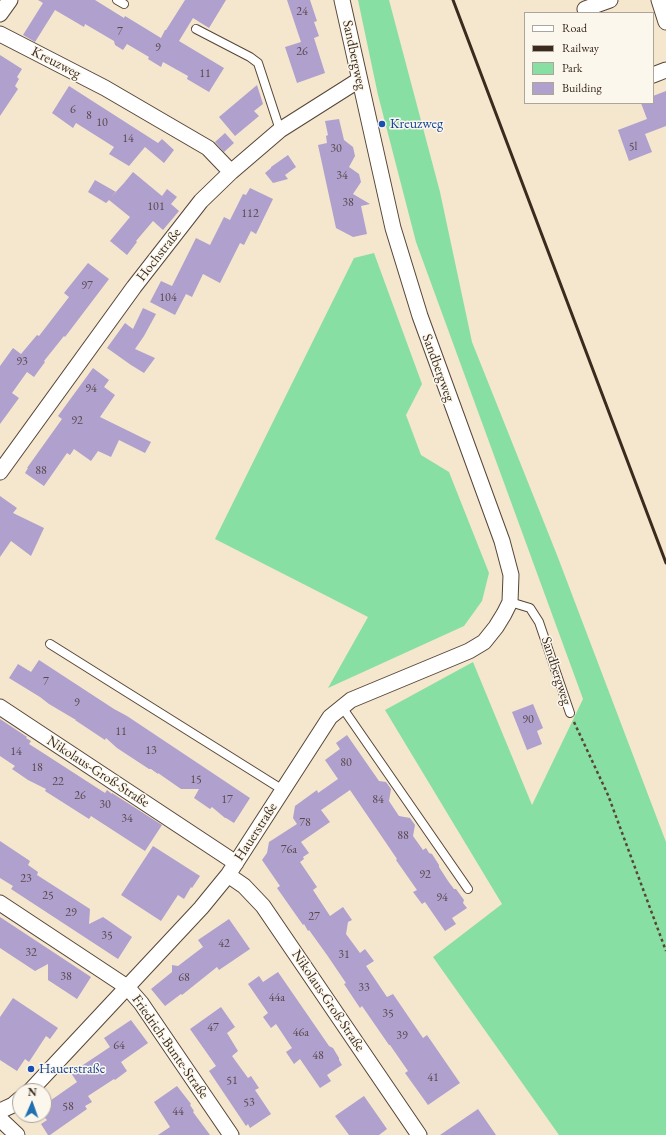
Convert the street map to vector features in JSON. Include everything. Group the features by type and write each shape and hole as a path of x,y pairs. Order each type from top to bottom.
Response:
{"street":[{"path":"0,14 10,0"},
{"name":"Sandbergweg","path":"342,0 393,228 420,316 502,541 511,575 510,602"},
{"path":"585,9 610,0"},
{"path":"659,0 666,22"},
{"name":"Kreuzweg","path":"0,34 105,88 208,148 231,172"},
{"path":"654,75 666,70"},
{"name":"Hochstraße","path":"0,472 134,287 200,201 280,130 359,80"},
{"name":"Hauerstraße","path":"37,1083 201,908 228,876 330,717 352,700 447,661 484,642 496,627 510,602"},
{"name":"Nikolaus-Groß-Straße","path":"0,707 236,863"},
{"name":"Nikolaus-Groß-Straße","path":"228,876 244,886 263,906 419,1135"},
{"name":"Friedrich-Bunte-Straße","path":"0,903 127,987 141,1003 231,1135"},
{"path":"0,1111 12,1105"},
{"path":"0,1119 17,1135"}],"lane":[{"path":"196,29 250,57 258,63 280,130"},
{"name":"Sandbergweg","path":"510,602 530,608 539,622 570,713"},
{"path":"50,644 283,790"},
{"path":"342,707 468,889"}],"path":[{"path":"570,713 608,795 666,951"}],"green space":[{"path":"358,0 389,0 440,192 472,342 557,555 666,842 666,1135 559,1135 433,957 502,904 385,710 473,662 532,805 583,699 416,242 378,95"},
{"path":"374,253 422,384 406,415 421,455 449,472 489,573 482,601 464,626 328,688 368,617 215,539 354,258"}],"building":[{"path":"38,0 95,0 161,38 185,0 226,0 209,28 193,18 179,41 224,68 209,92 187,79 188,76 163,62 161,67 148,59 149,57 127,44 123,50 115,45 114,41 85,24 84,27 55,10 35,42 23,35 43,3"},
{"path":"287,0 310,0 317,21 314,22 319,36 314,38 325,73 297,83 285,47 301,42"},
{"path":"0,55 22,69 17,77 19,79 15,86 18,89 0,116"},
{"path":"257,85 263,104 254,111 259,116 235,136 219,117"},
{"path":"69,86 158,143 162,139 174,150 164,163 145,147 129,166 109,154 114,147 76,123 73,128 52,113"},
{"path":"666,91 666,126 645,134 652,152 629,161 618,130 647,119 641,104 654,104 654,96"},
{"path":"339,119 344,140 353,147 355,156 349,167 359,174 361,182 353,194 370,204 361,206 367,234 353,237 336,228 318,145 327,143 326,136 328,135 325,121"},
{"path":"225,133 234,143 224,152 215,142"},
{"path":"288,155 296,167 285,175 288,179 273,183 265,173"},
{"path":"133,172 162,196 167,189 177,197 171,204 179,211 163,230 153,221 136,241 137,242 127,255 110,241 130,217 109,200 106,203 88,192 95,180 116,192"},
{"path":"250,188 273,199 256,234 251,231 244,245 240,243 220,283 203,274 192,297 186,294 175,315 150,302 161,281 172,286 196,238 210,245 224,217 230,220 243,194 246,195"},
{"path":"88,263 109,279 65,337 64,336 44,361 45,362 34,377 27,372 12,393 19,398 0,424 0,366 13,348 21,354 37,335 39,336 69,297 64,293"},
{"path":"143,308 156,314 135,349 155,358 144,373 107,348 125,323 133,329"},
{"path":"93,368 109,380 104,387 115,395 100,417 151,442 145,453 119,440 111,457 98,451 91,461 74,449 70,455 67,453 44,486 25,473 27,468 62,419 58,416"},
{"path":"0,496 17,508 13,513 44,528 31,556 11,541 0,557"},
{"path":"39,660 127,716 250,798 234,823 225,818 212,807 210,809 194,798 199,789 181,789 117,748 106,738 105,740 9,678 18,664 31,672"},
{"path":"533,704 543,728 537,731 542,744 527,750 512,712"},
{"path":"0,719 27,737 26,738 31,741 29,744 105,793 107,790 162,825 145,851 91,816 89,819 45,791 46,789 28,780 12,769 15,766 0,756"},
{"path":"347,735 379,781 386,782 391,789 389,801 399,816 410,818 415,825 413,836 423,850 426,848 429,853 432,854 448,881 464,900 463,903 467,908 452,918 456,924 445,931 425,902 422,904 413,892 417,890 350,790 321,810 330,822 301,842 309,853 303,857 304,859 300,862 317,887 313,890 330,916 343,907 352,920 348,922 346,934 360,953 365,949 374,961 366,966 387,997 393,994 423,1038 427,1035 460,1083 428,1105 405,1073 408,1071 390,1045 362,1006 360,1008 344,984 346,983 327,955 309,930 308,931 304,924 303,925 277,888 280,886 262,860 267,853 269,842 297,824 293,818 295,806 317,790 318,793 338,779 325,760 340,749 336,743"},
{"path":"0,841 30,861 28,865 38,872 37,875 90,909 89,924 103,917 132,937 118,959 11,889 13,886 0,878"},
{"path":"153,846 200,876 184,899 178,895 161,921 121,895"},
{"path":"0,917 91,977 77,999 48,980 48,964 35,971 0,948"},
{"path":"229,919 250,949 219,970 217,967 182,995 181,994 165,1006 151,989 172,972 172,965 178,966 203,947 198,940"},
{"path":"278,972 329,1046 333,1048 342,1065 327,1075 331,1081 320,1088 300,1059 294,1064 286,1052 292,1048 276,1024 271,1028 263,1017 268,1013 248,984 259,976 263,982"},
{"path":"13,998 58,1028 50,1039 46,1036 29,1062 25,1059 17,1071 0,1060 0,1017"},
{"path":"221,1007 235,1027 227,1033 238,1051 232,1056 248,1078 251,1076 259,1088 255,1090 271,1114 250,1128 248,1124 246,1126 209,1071 216,1066 190,1029"},
{"path":"131,1020 148,1043 121,1062 127,1071 88,1096 92,1102 85,1106 87,1109 48,1135 41,1124 52,1123 52,1099 77,1082 71,1073 110,1047 104,1038"},
{"path":"177,1086 191,1104 190,1105 194,1111 193,1112 210,1135 158,1135 170,1127 154,1102"},
{"path":"364,1096 387,1129 379,1135 349,1135 335,1116"},
{"path":"478,1109 496,1135 440,1135"}],"railway":[{"path":"453,0 666,563"}],"place":[{"name":"Kreuzweg","path":"382,124"},
{"name":"Hauerstraße","path":"31,1069"}]}
